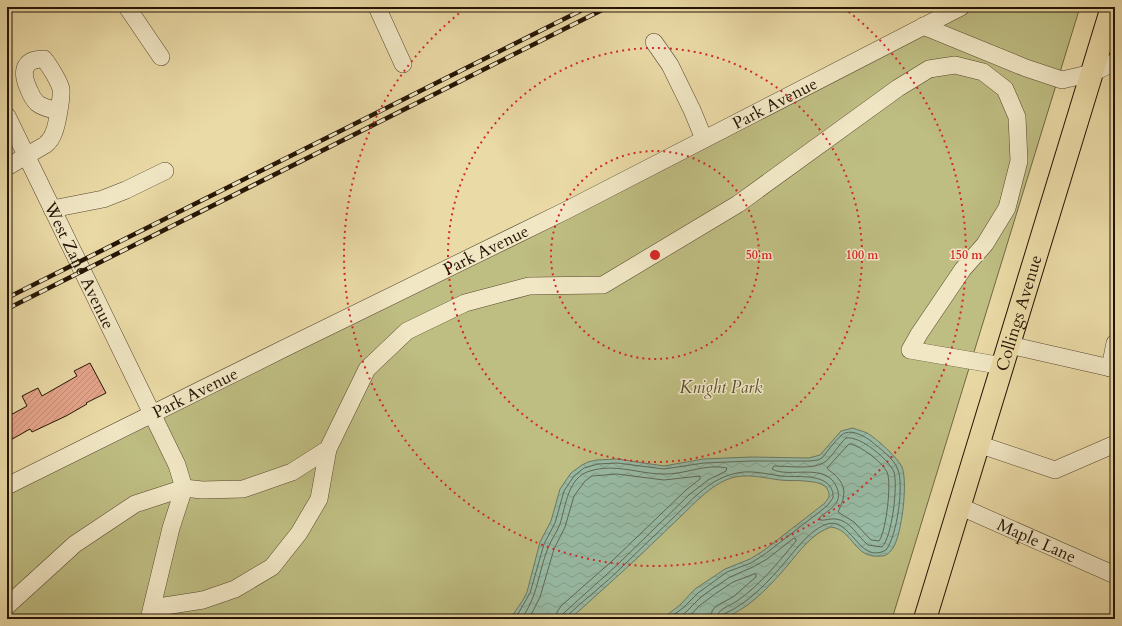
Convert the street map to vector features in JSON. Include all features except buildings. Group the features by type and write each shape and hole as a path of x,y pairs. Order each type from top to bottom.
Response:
{"main road":[{"name":"Collings Avenue","path":"928,618 959,506 1112,7"}],"street":[{"path":"126,7 161,57"},
{"path":"376,7 403,64"},
{"name":"Park Avenue","path":"7,486 567,210 961,7"},
{"path":"923,26 1026,68 1062,80 1092,73 1115,62"},
{"path":"654,42 670,65 692,110 704,139"},
{"path":"184,488 171,528 151,613 203,600 235,589 272,567 299,532 319,499 328,449 368,369 407,331 464,303 529,286 603,285 738,204 898,88 929,69 955,64 983,72 1005,89 1017,117 1019,161 1007,208 985,244 963,270 919,334 910,350 1006,355 1112,368 1115,343"},
{"path":"7,166 50,142 54,132 58,110"},
{"name":"West Zane Avenue","path":"7,116 176,465 184,488"},
{"path":"52,209 103,199 126,190 165,171"},
{"path":"978,444 1055,470 1115,444"},
{"path":"7,606 74,544 135,504 184,488 202,490 243,489 292,472 328,449"},
{"name":"Maple Lane","path":"959,506 1115,575"}],"green space":[{"name":"Knight Park","path":"962,7 1080,7 892,619 7,619 7,488"}],"water":[{"path":"853,428 867,433 876,439 900,463 904,474 903,508 899,532 893,548 887,555 872,556 865,553 859,549 845,533 839,529 831,527 812,538 765,590 749,604 731,615 721,619 662,619 680,605 695,589 725,569 750,559 763,551 825,503 829,497 829,492 827,489 821,484 817,483 752,476 735,477 719,483 691,506 570,619 510,619 527,592 540,542 551,521 560,489 571,473 582,465 597,460 617,459 664,466 703,459 751,457 809,458 820,455 841,431"}],"railway":[{"path":"7,298 588,7"},
{"path":"7,309 608,7"}]}
